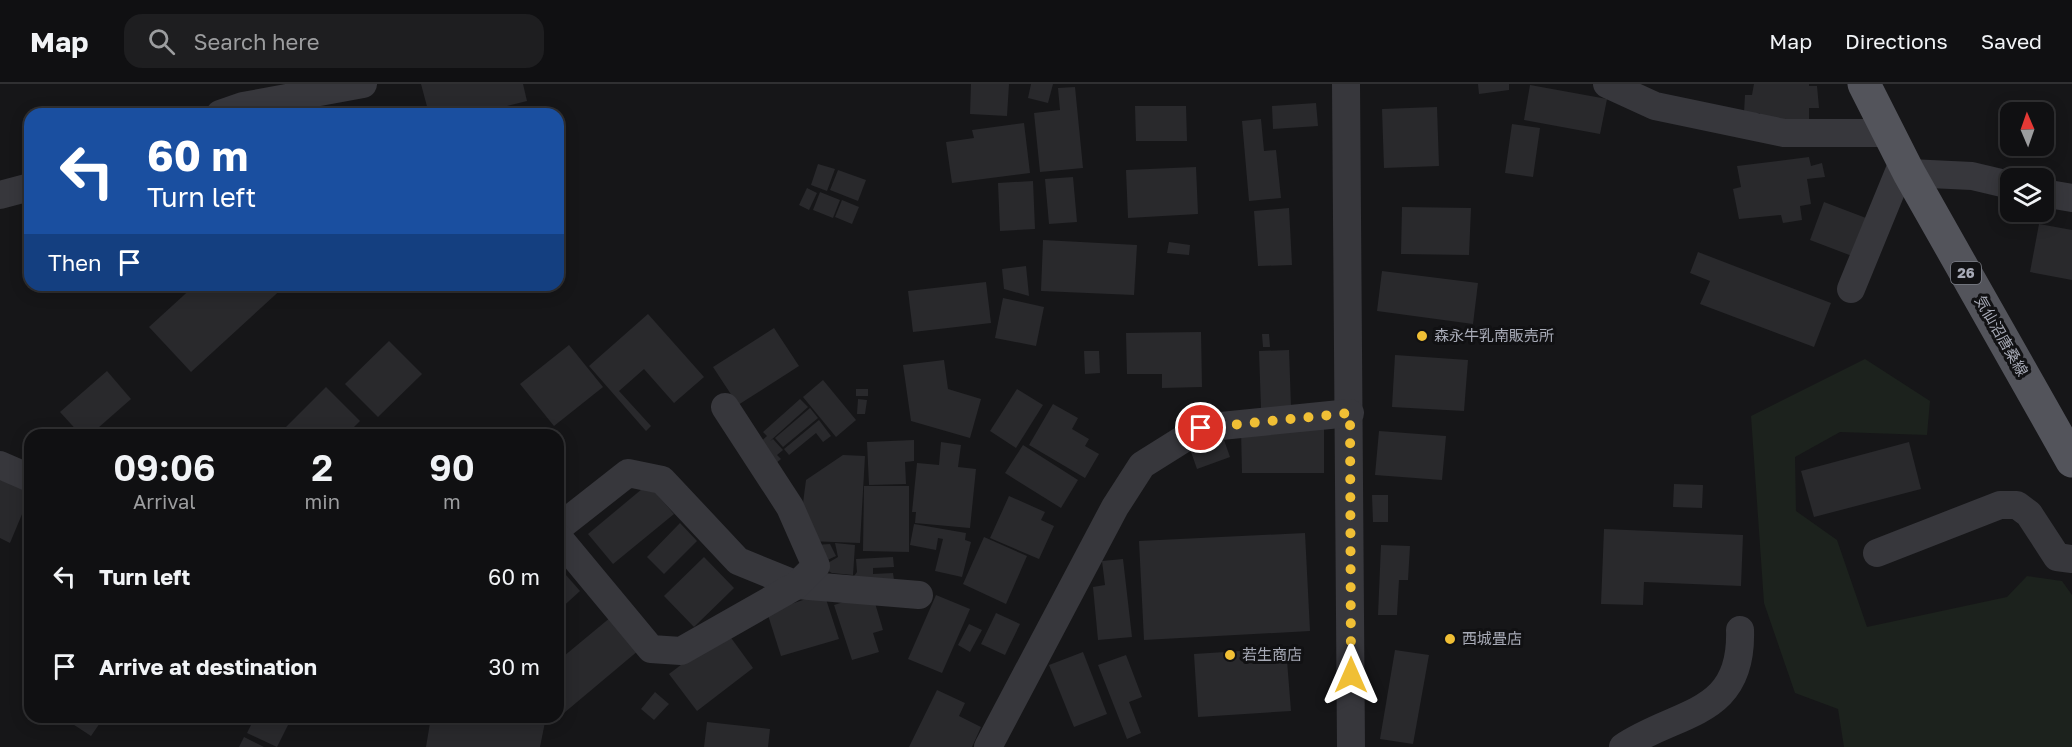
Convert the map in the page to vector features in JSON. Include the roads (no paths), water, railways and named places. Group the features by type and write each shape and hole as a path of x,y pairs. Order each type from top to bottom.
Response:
{"main road":[{"name":"気仙沼唐桑線","path":"1864,84 1887,133 2072,461"}],"street":[{"path":"236,105 363,84"},
{"path":"1346,84 1351,747"},
{"path":"1607,84 1655,106 1784,133 1887,133"},
{"path":"1851,289 1906,167 1972,176 2000,183"},
{"path":"0,195 24,189"},
{"path":"2054,195 2072,198"},
{"path":"564,544 651,649 681,651 797,585 816,566 790,507 725,407"},
{"path":"988,747 1115,507 1142,465 1201,428 1350,413"},
{"path":"0,465 24,475"},
{"path":"564,523 628,473 662,480 738,561 797,585 919,595"},
{"path":"1877,553 2000,505 2017,505 2029,514 2057,557 2072,559"},
{"path":"1623,747 1641,736 1705,708 1716,699 1735,673 1739,656 1740,630"}],"place":[{"name":"森永牛乳南販売所","path":"1422,336"},
{"name":"西城畳店","path":"1450,639"},
{"name":"若生商店","path":"1230,655"}]}
